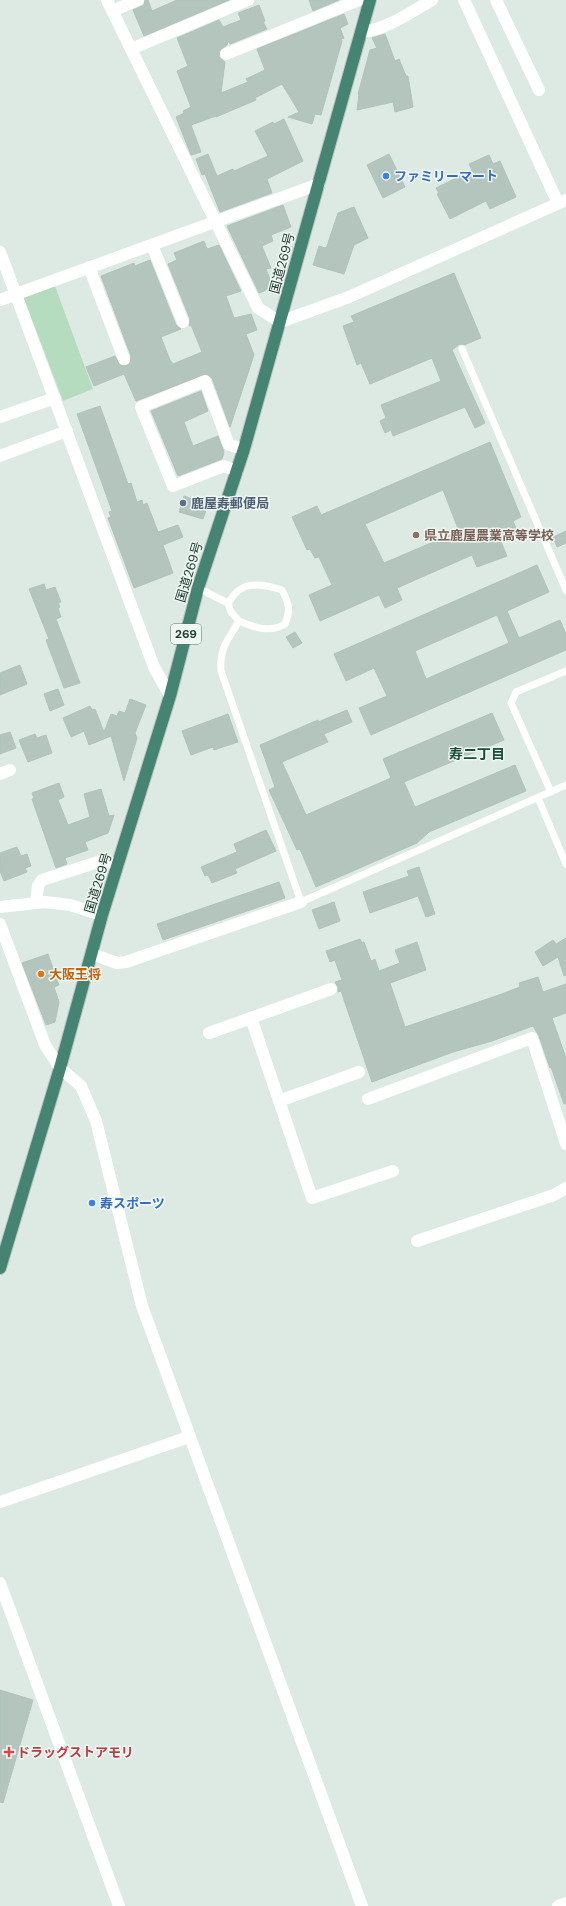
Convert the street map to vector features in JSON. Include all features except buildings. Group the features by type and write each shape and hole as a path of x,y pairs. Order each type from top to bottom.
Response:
{"highway":[{"name":"国道269号","path":"0,1268 60,1068 102,915 170,696 198,588 244,449 370,0"}],"street":[{"path":"107,0 258,308 280,322 349,297 562,202 464,0"},
{"path":"112,11 138,0"},
{"path":"131,49 248,0"},
{"path":"226,54 359,0"},
{"path":"362,32 373,31 397,20 432,0"},
{"path":"496,0 539,90"},
{"path":"0,300 319,184"},
{"path":"152,245 183,322"},
{"path":"0,252 154,667 170,696"},
{"path":"89,268 124,359"},
{"path":"237,471 224,466 173,486 141,407 205,381 229,445 244,449"},
{"path":"0,417 55,398"},
{"path":"0,456 67,431"},
{"path":"36,903 38,886 42,880 101,861 118,864"},
{"path":"0,907 46,902 70,905 102,915"},
{"path":"92,954 118,964 301,902"},
{"path":"0,924 45,1045 60,1068 81,1086 96,1122 142,1306 362,1906"},
{"path":"209,1033 330,989"},
{"path":"251,1018 312,1198 393,1171"},
{"path":"368,1099 532,1038 566,1144"},
{"path":"280,1101 359,1072"},
{"path":"417,1241 554,1195 566,1188"},
{"path":"0,1502 189,1437"},
{"path":"0,1583 119,1906"},
{"path":"558,1906 566,1903"}],"lane":[{"path":"462,349 566,590"},
{"path":"198,588 228,603 231,612 239,622 259,629 277,629 285,624 290,612 288,601 282,590 273,587 253,586 239,590 228,603"},
{"path":"239,622 224,645 220,657 221,672 301,902 566,785"},
{"path":"551,792 511,703 516,692 566,671"},
{"path":"538,798 566,864"}],"green space":[{"path":"55,286 93,389 63,401 23,296"}],"place":[{"name":"ファミリーマート","path":"386,176"},
{"name":"鹿屋寿郵便局","path":"183,503"},
{"name":"県立鹿屋農業高等学校","path":"416,535"},
{"name":"大阪王将","path":"41,974"},
{"name":"寿スポーツ","path":"92,1203"},
{"name":"ドラッグストアモリ","path":"9,1752"}],"district":[{"name":"寿二丁目","path":"477,754"}]}
